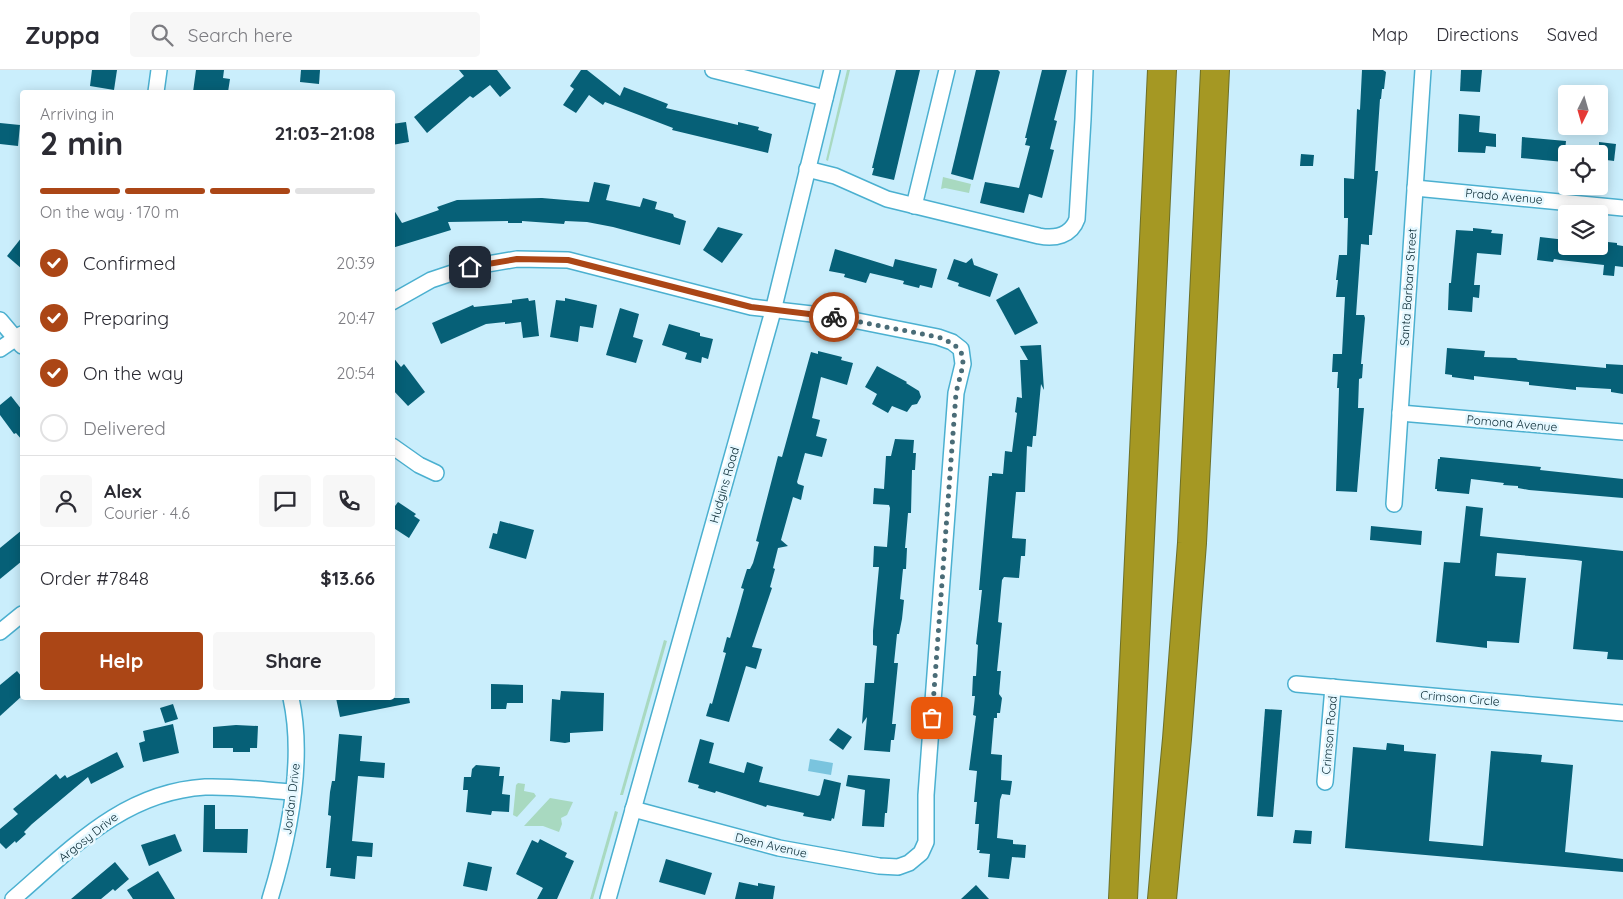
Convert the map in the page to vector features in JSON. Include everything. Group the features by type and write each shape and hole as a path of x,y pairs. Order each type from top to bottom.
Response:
{"highway":[{"path":"1123,899 1162,70"},
{"path":"1162,899 1177,739 1192,542 1215,70"}],"street":[{"path":"156,90 159,70"},
{"path":"714,70 825,98"},
{"name":"Hudgins Road","path":"608,899 773,310 832,70"},
{"path":"914,206 947,70"},
{"path":"808,169 835,176 871,193 914,206 1047,237 1062,236 1070,231 1077,218 1084,119 1085,70"},
{"name":"Santa Barbara Street","path":"1394,504 1423,70"},
{"name":"Prado Avenue","path":"1415,188 1623,208"},
{"path":"395,300 431,280 463,269 494,262 540,258 577,262 709,296 773,310"},
{"name":"Deen Avenue","path":"634,808 798,852 888,868 909,863 922,853 926,842 926,795 956,393 963,364 960,349 952,342 938,337 838,317 773,310"},
{"path":"0,320 20,340 0,349"},
{"name":"Pomona Avenue","path":"1400,413 1623,432"},
{"path":"395,448 419,465 436,473"},
{"path":"0,632 20,616"},
{"name":"Crimson Circle","path":"1296,684 1623,713"},
{"name":"Crimson Road","path":"1325,782 1333,687"},
{"name":"Jordan Drive","path":"270,899 284,854 292,792 296,747 291,700"},
{"name":"Argosy Drive","path":"12,899 96,829 124,810 143,801 168,793 204,787 292,792"}],"green space":[{"path":"847,70 850,70 828,161 826,160"},
{"path":"943,177 971,184 969,193 945,188 941,189"},
{"path":"664,640 667,641 623,795 620,795"},
{"path":"518,783 525,784 524,791 534,793 536,796 517,817 513,815 516,785"},
{"path":"550,798 573,802 567,815 561,818 562,824 559,832 543,826 524,826"},
{"path":"615,811 618,812 593,899 590,899"}],"water":[{"path":"810,759 833,763 831,775 808,771"}],"building":[{"path":"92,70 117,70 114,90 90,86"},
{"path":"196,70 224,70 223,78 230,79 228,90 193,90"},
{"path":"301,70 320,70 319,84 300,82"},
{"path":"459,70 497,70 511,88 500,97 490,85 473,98 470,96 427,133 414,117 464,76"},
{"path":"581,70 587,70 620,96 624,87 668,104 666,108 738,125 738,122 759,127 758,130 772,134 768,153 672,130 673,128 605,102 603,105 589,95 576,113 563,105 574,89 570,86"},
{"path":"896,70 920,70 894,180 872,175 874,168 872,168"},
{"path":"976,70 998,70 1000,72 973,180 951,174"},
{"path":"1042,70 1067,70 1054,120 1057,121 1050,149 1054,150 1042,198 1029,194 1024,213 980,203 985,182 1019,188 1030,146 1025,145 1027,138 1025,138"},
{"path":"1362,70 1383,70 1386,72 1384,89 1382,89 1380,99 1375,171 1378,171 1372,235 1369,235 1369,245 1361,244 1356,315 1364,315 1365,318 1361,364 1363,364 1362,378 1359,379 1358,408 1364,408 1357,492 1336,491 1339,388 1337,388 1338,372 1332,372 1333,354 1342,354 1345,297 1336,297 1338,280 1336,280 1339,255 1347,255 1348,218 1344,218 1344,178 1354,179 1357,109 1360,110"},
{"path":"1461,70 1482,70 1480,92 1460,91"},
{"path":"1459,114 1480,116 1479,132 1496,134 1496,147 1486,146 1485,153 1458,152"},
{"path":"406,122 409,142 395,144 395,124"},
{"path":"0,123 20,125 18,146 0,144"},
{"path":"1522,137 1566,141 1566,145 1558,145 1558,161 1521,158"},
{"path":"1599,142 1616,144 1614,161 1608,160 1608,145 1599,145"},
{"path":"1301,154 1314,155 1313,166 1300,166"},
{"path":"594,182 610,185 606,200 640,207 643,198 657,202 655,209 673,214 674,217 686,221 680,245 587,222 565,221 564,224 522,221 522,223 508,223 508,221 448,222 451,230 395,247 395,212 402,223 439,210 437,207 457,200 542,198 589,202"},
{"path":"718,227 743,234 722,263 703,250"},
{"path":"1473,228 1492,230 1491,233 1503,234 1501,255 1477,253 1474,285 1480,285 1479,298 1473,297 1472,312 1448,310 1449,283 1451,283 1456,230 1473,231"},
{"path":"1540,237 1558,239 1558,255 1608,255 1608,242 1623,246 1623,267 1615,266 1614,276 1603,275 1604,265 1554,259 1553,262 1537,260"},
{"path":"20,240 20,267 7,256"},
{"path":"835,249 893,267 895,259 937,269 932,288 920,285 919,288 903,284 904,281 870,273 866,283 844,277 845,274 829,271"},
{"path":"972,258 974,265 998,274 990,297 958,286 959,283 947,279 954,259 966,263"},
{"path":"1019,287 1038,323 1015,335 996,300"},
{"path":"528,298 529,301 535,300 539,336 523,338 521,322 505,324 505,322 486,324 441,344 432,323 473,305 474,307 512,303 512,300"},
{"path":"565,298 597,305 593,328 580,326 578,342 550,337 556,300 565,301"},
{"path":"620,308 639,314 633,337 643,340 636,363 606,355"},
{"path":"669,324 713,339 708,359 702,357 701,363 685,359 687,353 662,345"},
{"path":"1041,345 1044,390 1041,384 1036,436 1033,436 1032,447 1027,446 1025,492 1016,492 1012,538 1026,539 1025,556 1021,556 1019,578 1004,577 1002,580 998,622 1002,623 997,671 1001,671 999,694 1002,698 1000,713 997,713 997,718 994,718 991,754 1002,755 1001,780 1012,781 1010,795 1002,794 1000,800 997,838 1013,840 1013,844 1026,845 1025,858 1012,857 1009,879 988,877 990,854 979,853 980,850 977,850 979,824 975,824 977,802 974,802 977,771 969,770 976,716 973,715 975,696 972,696 973,676 976,676 978,645 976,644 982,590 979,590 989,476 992,476 992,473 1003,474 1005,451 1012,452 1017,397 1022,398 1020,360 1028,360 1020,346"},
{"path":"1447,348 1485,351 1484,357 1516,358 1518,360 1606,368 1606,364 1623,365 1623,394 1611,392 1611,389 1576,387 1576,390 1529,385 1529,382 1474,376 1474,380 1452,377 1452,375 1445,374"},
{"path":"818,351 842,357 841,360 853,363 847,385 821,377 812,418 820,420 816,436 827,439 822,457 805,453 797,482 804,486 801,500 793,497 781,540 788,546 778,548 770,587 772,588 752,647 762,649 756,669 746,666 729,722 706,716 710,703 712,704 726,653 723,652 727,637 730,638 744,589 741,588 747,569 750,569 753,563 759,542 756,541 778,456 782,457 811,352 818,354"},
{"path":"395,360 401,367 404,364 425,392 408,406 395,392"},
{"path":"877,366 907,382 919,391 921,397 917,404 912,405 907,412 892,406 888,413 872,404 877,394 865,387"},
{"path":"11,396 20,407 20,438 16,433 14,434 0,415 0,405"},
{"path":"895,439 914,440 913,453 916,453 915,470 912,470 911,513 908,513 905,548 907,548 906,569 903,569 900,599 904,600 899,634 897,634 894,663 898,663 892,724 896,724 894,740 891,740 890,752 864,750 867,717 862,724 865,683 874,683 877,646 873,645 873,631 879,567 873,567 874,546 887,547 890,508 889,505 873,504 874,488 884,489 886,456 891,456"},
{"path":"1440,457 1541,467 1540,470 1623,479 1623,498 1529,490 1518,488 1518,486 1503,485 1504,483 1471,479 1469,494 1437,491 1435,489 1438,459"},
{"path":"398,502 416,514 414,516 420,520 409,538 395,529 395,506"},
{"path":"1466,506 1483,508 1480,536 1623,551 1623,660 1607,659 1608,652 1573,649 1582,561 1576,560 1497,553 1495,576 1526,578 1519,643 1487,641 1487,648 1436,642 1444,562 1460,563"},
{"path":"500,521 534,530 526,559 489,548 493,533 497,534"},
{"path":"1371,526 1422,531 1421,545 1370,540"},
{"path":"20,532 20,563 0,579 0,548"},
{"path":"17,671 20,675 20,698 0,716 0,685"},
{"path":"491,684 523,685 523,703 507,703 506,709 491,709"},
{"path":"561,691 604,693 603,731 570,733 570,742 565,743 550,741 552,699 560,700"},
{"path":"395,698 409,698 410,703 340,717 336,700 395,700"},
{"path":"173,704 178,719 165,723 160,708"},
{"path":"1265,709 1282,710 1273,817 1257,816"},
{"path":"173,724 179,753 143,762 139,743 145,741 143,731"},
{"path":"258,726 257,748 250,748 250,752 233,752 233,748 213,748 213,727"},
{"path":"838,728 852,737 843,750 829,740"},
{"path":"339,734 362,736 360,761 385,763 384,778 358,776 352,841 373,843 372,857 357,856 355,879 330,876 331,868 326,868 331,816 328,815 330,792 332,781 335,781"},
{"path":"700,739 714,743 709,763 744,773 747,762 763,767 759,782 818,796 820,795 824,779 841,783 834,819 832,818 831,821 803,816 804,813 767,805 766,807 716,791 715,793 698,788 699,785 688,782"},
{"path":"1387,743 1404,745 1404,751 1436,754 1429,841 1483,846 1491,751 1542,755 1541,762 1573,765 1565,852 1623,859 1623,872 1345,848 1353,747 1386,750"},
{"path":"117,752 124,767 91,784 88,777 32,824 24,832 26,834 16,843 15,841 6,849 0,843 0,829 18,814 13,809 56,774 60,779 65,775 67,778"},
{"path":"476,765 500,767 499,776 504,776 502,794 510,795 509,812 492,811 491,815 466,812 468,790 463,790 464,777 471,777 472,769"},
{"path":"848,775 890,779 884,827 862,826 865,790 846,786"},
{"path":"204,805 215,805 215,829 248,829 247,853 203,852"},
{"path":"1295,830 1312,831 1311,844 1293,843"},
{"path":"175,834 182,851 149,866 141,845"},
{"path":"540,839 567,853 565,857 574,861 557,899 537,899 543,888 516,874 532,840 538,843"},
{"path":"666,859 712,873 705,895 659,882"},
{"path":"115,862 129,879 115,891 113,889 101,899 71,899"},
{"path":"468,862 492,867 487,891 463,886"},
{"path":"158,871 175,899 133,899 127,890"},
{"path":"739,882 758,886 758,883 775,886 773,899 735,899"},
{"path":"976,885 989,899 961,899"}],"way so far":[{"path":"834,317 938,337 952,342 960,349 963,356 956,393 932,718"}],"route":[{"path":"470,267 517,259 568,260 625,273 751,307 834,317"}]}
